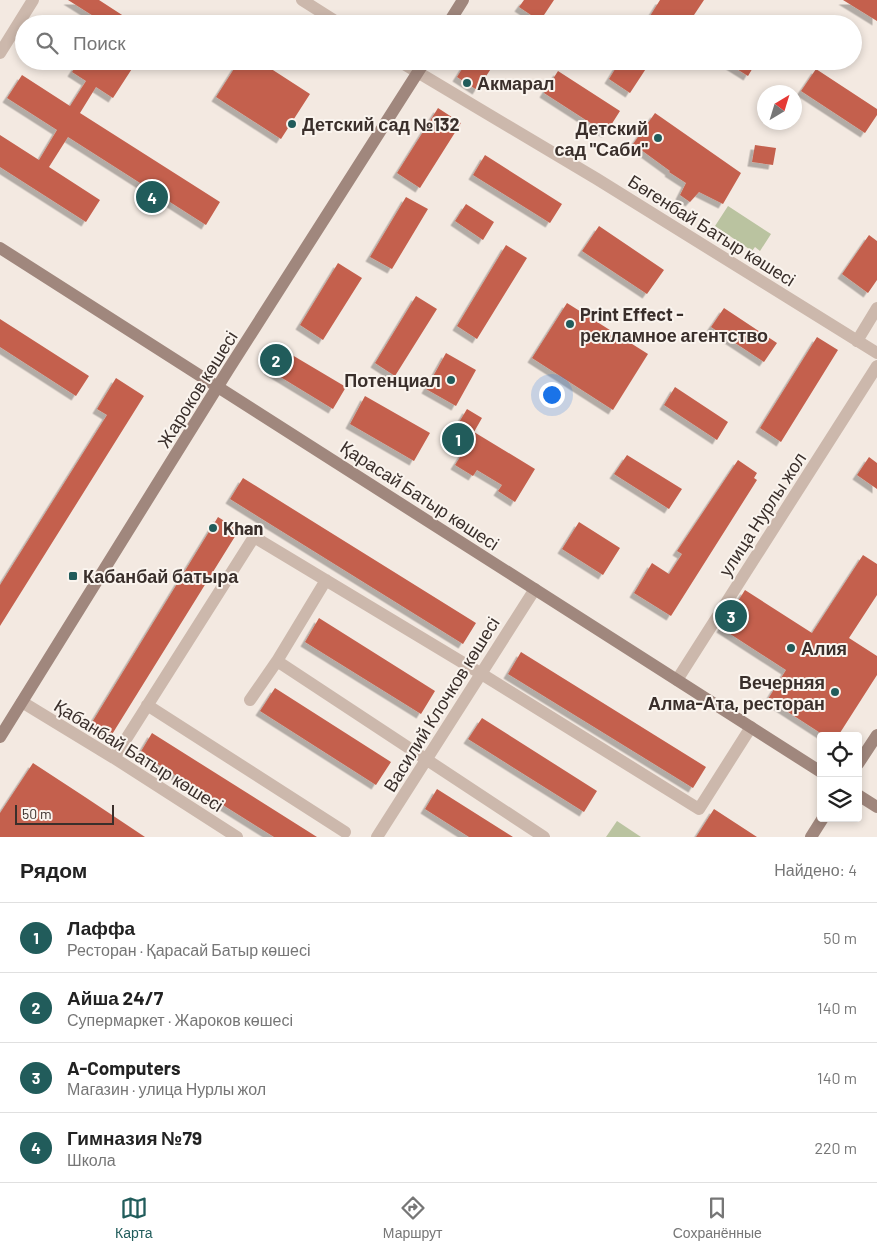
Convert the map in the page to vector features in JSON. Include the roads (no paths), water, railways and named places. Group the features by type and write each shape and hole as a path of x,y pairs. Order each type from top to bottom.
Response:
{"street":[{"path":"24,15 33,0"},
{"path":"302,0 326,15"},
{"path":"454,15 463,0"},
{"path":"0,53 15,29"},
{"name":"Бөгенбай Батыр көшесі","path":"413,70 597,179 877,353"},
{"name":"Жароков көшесі","path":"0,737 218,387 420,70"},
{"name":"Қарасай Батыр көшесі","path":"0,248 817,769"},
{"path":"857,341 877,308"},
{"name":"улица Нурлы жол","path":"677,680 877,366"},
{"path":"114,758 254,537 480,673 699,809 751,727"},
{"path":"250,700 277,661 326,580"},
{"name":"Василий Клочков көшесі","path":"377,837 534,589"},
{"path":"277,661 544,837"},
{"name":"Қабанбай Батыр көшесі","path":"22,702 237,837"},
{"path":"147,705 345,832"},
{"path":"862,758 877,735"},
{"path":"862,798 877,807"},
{"path":"811,837 820,822"}],"place":[{"name":"Акмарал","path":"467,83"},
{"name":"Детский сад №132","path":"292,124"},
{"name":"Детский сад \"Саби\"","path":"658,138"},
{"name":"Гимназия №79","path":"152,197"},
{"name":"Print Effect - рекламное агентство","path":"570,324"},
{"name":"Айша 24/7","path":"276,360"},
{"name":"Потенциал","path":"451,380"},
{"name":"Лаффа","path":"458,439"},
{"name":"Khan","path":"213,528"},
{"name":"Кабанбай батыра","path":"73,576"},
{"name":"A-Computers","path":"731,616"},
{"name":"Алия","path":"791,648"},
{"name":"Вечерняя Алма-Ата, ресторан","path":"835,692"}]}
